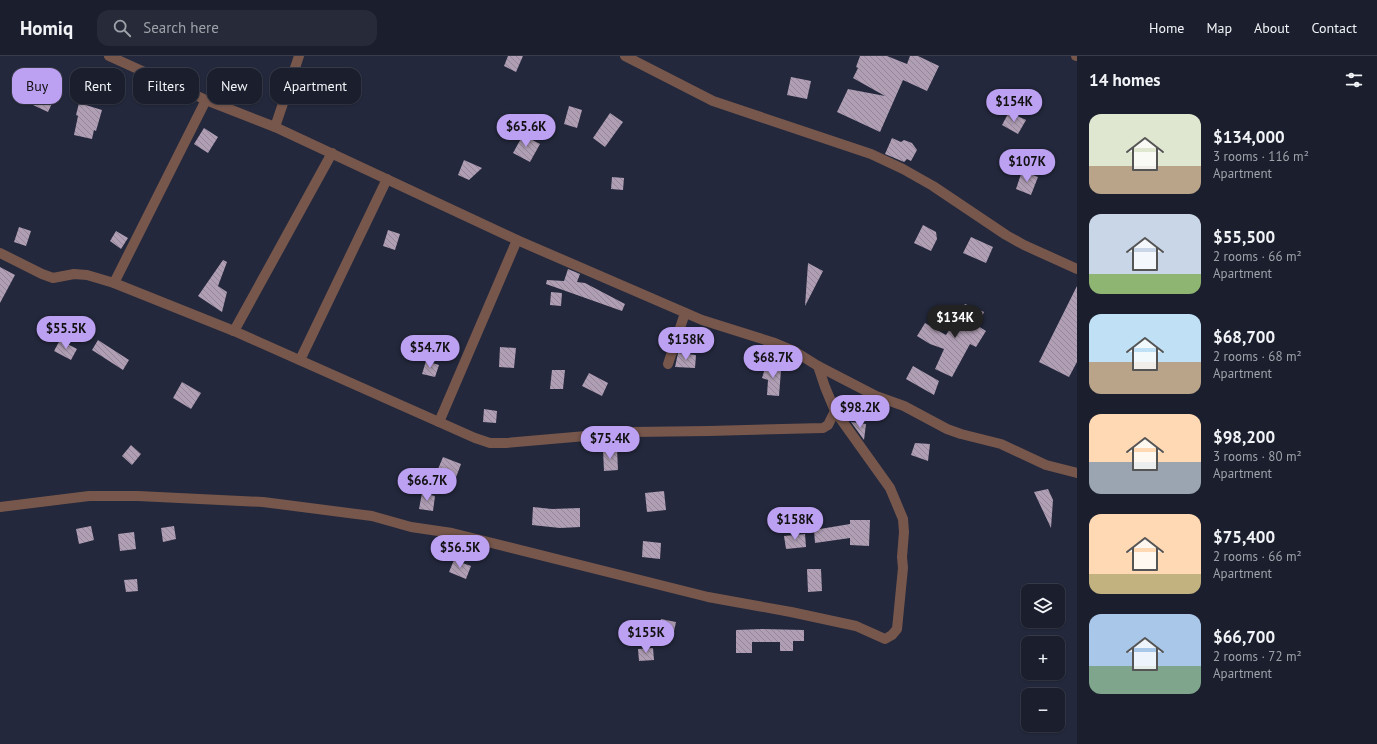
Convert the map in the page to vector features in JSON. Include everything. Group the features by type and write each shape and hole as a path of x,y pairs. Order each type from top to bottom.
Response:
{"street":[{"path":"109,56 206,100 276,127 517,240 685,313 702,320 775,343 794,351 818,366 876,396 904,406 947,429 1001,444 1046,465 1077,473"},
{"path":"276,127 299,56"},
{"path":"624,56 713,101 871,154 903,169 933,186 1006,235 1024,245 1077,269"},
{"path":"114,283 206,100"},
{"path":"234,331 332,153"},
{"path":"300,360 386,178"},
{"path":"439,422 517,240"},
{"path":"0,253 53,278 80,274 114,283 234,331 439,422 490,443 506,443 632,432 823,428 828,425 835,411"},
{"path":"668,364 685,313"},
{"path":"0,507 89,496 138,496 263,502 372,516 411,527 452,533 708,597 791,612 856,626 885,638 892,635 896,629 903,568 903,519 890,488 835,411 818,366"}],"building":[{"path":"508,56 523,56 516,72 504,66"},
{"path":"860,56 887,56 907,64 910,56 918,56 939,66 927,91 903,80 880,132 837,112 848,89 885,96 853,78 858,68 856,67"},
{"path":"791,77 811,81 807,99 787,95"},
{"path":"33,104 52,104 48,112"},
{"path":"79,104 102,110 92,139 74,135 78,116 76,115"},
{"path":"569,106 582,110 577,128 564,124"},
{"path":"1009,112 1026,120 1018,134 1002,125"},
{"path":"610,113 623,122 605,147 593,138"},
{"path":"204,128 218,137 208,153 194,144"},
{"path":"523,135 540,144 530,162 513,153"},
{"path":"892,138 901,142 904,140 912,143 917,150 911,161 907,159 904,162 885,154"},
{"path":"464,160 482,168 469,180 458,175"},
{"path":"1022,171 1038,177 1031,195 1016,189"},
{"path":"612,177 624,178 623,190 611,189"},
{"path":"923,225 936,232 937,239 931,251 914,243"},
{"path":"19,227 31,231 26,246 14,242"},
{"path":"388,230 400,234 395,250 383,246"},
{"path":"116,231 128,238 121,249 110,241"},
{"path":"971,237 993,247 986,263 963,253"},
{"path":"223,260 227,262 218,286 227,292 222,312 198,296"},
{"path":"808,263 823,271 805,306"},
{"path":"0,267 15,275 0,303"},
{"path":"568,269 580,274 577,282 585,283 625,304 622,311 546,284 547,280 564,281"},
{"path":"1077,286 1077,362 1069,377 1039,362"},
{"path":"551,292 562,293 561,306 550,305"},
{"path":"965,304 984,312 978,326 986,331 976,347 970,344 952,377 935,369 944,349 930,344 917,336 925,323 946,335"},
{"path":"60,340 77,349 71,360 54,351"},
{"path":"98,340 129,360 123,370 92,350"},
{"path":"500,347 516,348 514,368 499,367"},
{"path":"678,353 696,355 695,368 675,367"},
{"path":"768,359 781,370 779,396 767,395 768,380 762,378"},
{"path":"426,361 439,365 435,377 422,374"},
{"path":"913,366 939,381 934,395 906,379"},
{"path":"552,370 565,370 563,389 550,389"},
{"path":"589,373 608,383 602,396 582,386"},
{"path":"182,382 201,393 191,409 173,398"},
{"path":"484,409 497,411 496,423 483,422"},
{"path":"851,422 866,424 864,440"},
{"path":"915,443 930,444 928,461 911,455"},
{"path":"131,445 141,454 132,465 122,456"},
{"path":"617,449 618,470 604,471 603,450"},
{"path":"443,457 461,464 455,480 438,474 438,469"},
{"path":"1048,489 1053,500 1051,528 1034,492"},
{"path":"664,491 666,510 647,512 645,493"},
{"path":"422,493 435,496 433,511 419,509"},
{"path":"533,507 552,509 580,508 580,527 560,528 532,525"},
{"path":"850,520 870,520 869,546 850,545 850,538 815,543 814,530 850,524"},
{"path":"91,526 94,540 79,544 76,529"},
{"path":"174,526 176,539 163,542 161,528"},
{"path":"134,532 136,549 120,551 118,534"},
{"path":"805,534 806,547 786,549 784,536"},
{"path":"643,541 661,543 660,559 642,557"},
{"path":"454,560 471,566 466,579 449,572"},
{"path":"807,569 821,569 822,591 808,592"},
{"path":"137,579 138,591 126,592 124,580"},
{"path":"661,619 676,622 673,636 658,633"},
{"path":"736,630 804,630 804,641 793,641 793,651 780,651 780,642 752,642 752,653 736,653"},
{"path":"653,648 654,660 639,661 638,649"}]}
